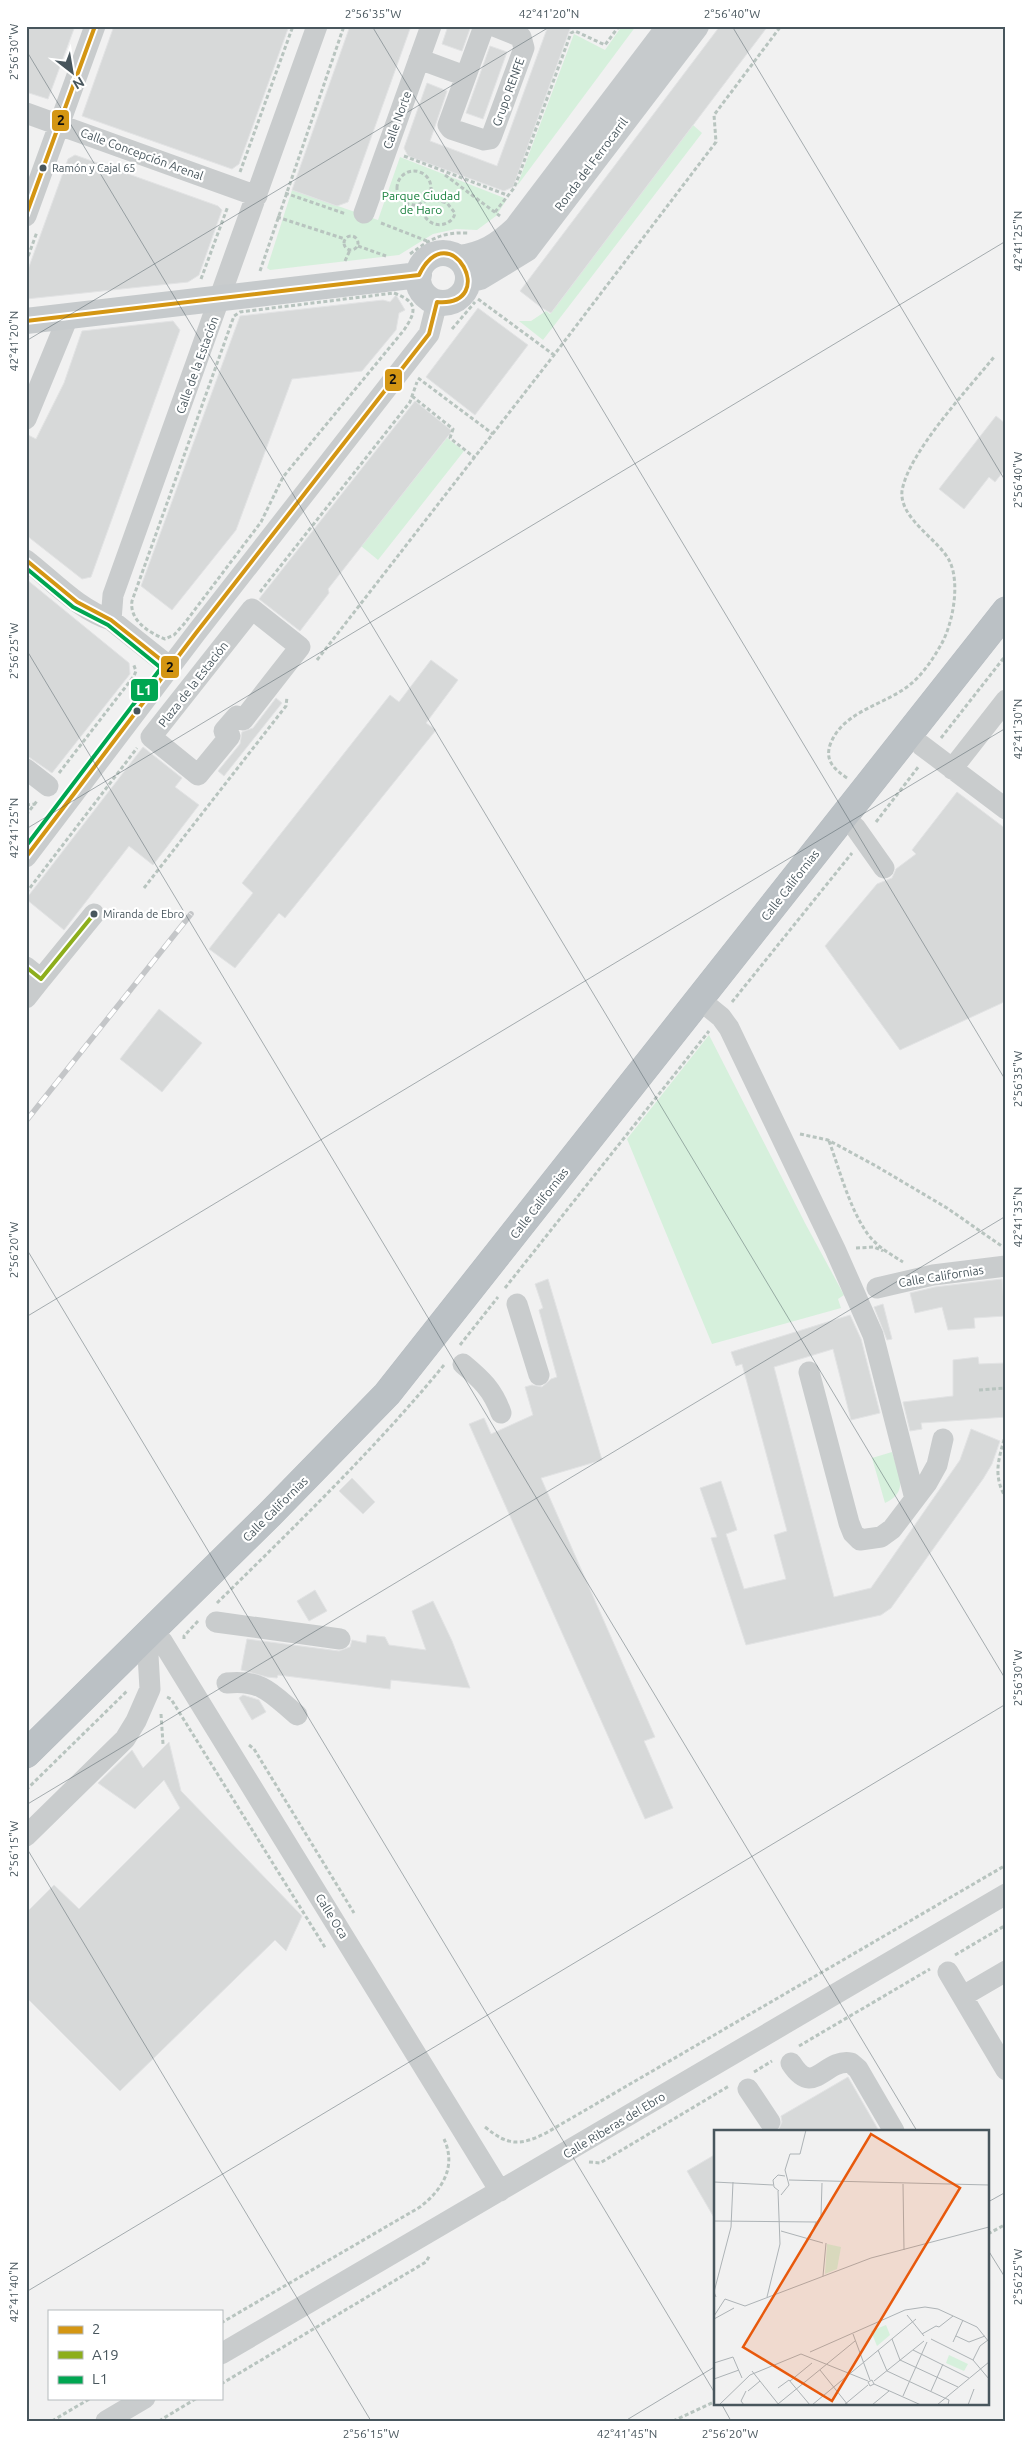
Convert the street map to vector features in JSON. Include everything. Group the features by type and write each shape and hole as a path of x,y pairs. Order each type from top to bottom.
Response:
{"highway":[{"name":"Calle Californias","path":"26,1775 158,1657 398,1403 711,1009 865,790 1006,611"},
{"name":"Calle Californias","path":"26,1754 311,1473 387,1394 859,833 925,749 1006,635"}],"main road":[{"name":"Ronda del Ferrocarril","path":"670,26 516,229 496,246 472,258 468,279 480,277 526,249 696,26"},
{"path":"446,254 468,279 464,292 459,298 445,303 430,300 421,289 419,275 423,264 433,256 446,254"},
{"path":"26,321 419,275"}],"street":[{"path":"33,221 60,124 94,26"},
{"name":"Calle de la Estación","path":"111,620 113,595 221,299 317,26"},
{"name":"Calle Norte","path":"364,214 431,26"},
{"name":"Grupo RENFE","path":"486,26 483,29 448,125 450,129 484,140 490,140 521,57 524,42 521,36 494,26"},
{"path":"419,59 465,76"},
{"name":"Calle Concepción Arenal","path":"26,113 60,124 227,194 257,196"},
{"path":"26,857 170,667 428,334 437,302"},
{"path":"26,419 68,317"},
{"path":"26,560 83,606 111,620 170,667"},
{"name":"Plaza de la Estación","path":"252,609 300,647 243,720 237,716 224,731 230,736 198,775 151,738 252,609"},
{"path":"952,769 1006,700"},
{"path":"925,749 1006,809"},
{"path":"26,769 48,786"},
{"path":"859,833 884,868"},
{"path":"26,998 34,973 94,914"},
{"path":"711,1009 729,1028 838,1254 873,1335 915,1499"},
{"name":"Calle Californias","path":"877,1288 933,1275 1006,1266"},
{"path":"517,1304 539,1375"},
{"path":"456,1357 486,1384 495,1395 501,1413"},
{"path":"809,1372 853,1533 860,1540 881,1537 892,1530 937,1465 942,1439"},
{"path":"210,1615 340,1638"},
{"path":"26,1836 35,1822 125,1739 136,1721 149,1690 158,1657"},
{"name":"Calle Oca","path":"158,1657 500,2191"},
{"path":"227,1682 250,1682 261,1686 297,1715"},
{"name":"Calle Riberas del Ebro","path":"222,2353 1006,1894"},
{"path":"963,1996 1006,1971"},
{"path":"948,1972 1006,2070"},
{"path":"787,2057 798,2075 805,2078 815,2077 839,2065 851,2063 858,2069 893,2130"},
{"path":"744,2082 770,2122"},
{"path":"106,2421 142,2400"}],"path":[{"path":"199,282 206,270 229,205 227,194 292,26"},
{"path":"260,274 277,217 344,26"},
{"path":"495,212 514,188 571,33 575,32 606,45 619,26"},
{"path":"316,661 475,458 716,142 714,115 781,26"},
{"path":"398,154 507,195"},
{"path":"420,172 424,164"},
{"path":"411,171 420,172 430,181 431,192 429,198 420,205 414,206 403,202 399,198 396,187 398,181 406,173 411,171"},
{"path":"441,171 501,216"},
{"path":"420,205 428,220 432,223 442,225 451,221 456,213 447,203 429,198"},
{"path":"277,217 345,239 349,236 356,237 358,246"},
{"path":"26,262 33,221"},
{"path":"345,239 345,246 350,250"},
{"path":"342,268 350,250 358,246 390,258"},
{"path":"468,279 554,355"},
{"path":"394,294 408,298 414,315 404,330 284,477 261,522 190,616 174,635 165,639 143,626 132,611 132,601 234,316 240,312 394,294"},
{"path":"865,790 830,764 827,754 835,732 854,715 907,687 922,673 947,634 952,612 955,587 950,560 910,515 902,492 912,464 944,417 994,357"},
{"path":"258,594 412,396 417,377 493,434"},
{"path":"412,396 453,429 450,438 475,458"},
{"path":"26,1790 133,1685 158,1657 185,1647 184,1636 210,1615 363,1457 456,1357 711,1009 859,833 925,749 1006,655"},
{"path":"48,786 134,676 136,671 132,661"},
{"path":"144,888 286,706 287,697"},
{"path":"26,893 143,741"},
{"path":"26,805 35,804"},
{"path":"776,1127 828,1140 947,1208 986,1234 1006,1252"},
{"path":"828,1140 858,1217 868,1234 886,1252"},
{"path":"838,1254 860,1247 874,1247 908,1265 933,1275"},
{"path":"979,1390 1006,1388"},
{"path":"1006,1433 997,1470 998,1484 1006,1498"},
{"path":"161,1697 171,1699 328,1952"},
{"path":"160,1709 163,1744"},
{"path":"247,1743 254,1749 356,1916"},
{"path":"481,2121 486,2128 501,2140 516,2143 532,2140 1006,1865"},
{"path":"590,2162 600,2163 787,2057 858,2012"},
{"path":"222,2321 394,2222 434,2196 445,2182 449,2163 445,2142 441,2135"},
{"path":"990,2233 1006,2224"},
{"path":"222,2383 426,2262 430,2255"},
{"path":"52,2421 88,2400"},
{"path":"159,2421 194,2400"},
{"path":"673,2421 714,2402"}],"green space":[{"path":"622,26 636,26 517,186 574,34 605,50"},
{"path":"693,125 702,133 543,340 519,321 531,321 546,311 550,314"},
{"name":"Parque Ciudad de Haro","path":"400,157 507,199 496,216 477,230 456,229 433,234 399,255 270,270 267,268 292,190 378,220"},
{"path":"447,438 464,451 378,560 361,546"},
{"path":"709,1035 844,1295 838,1299 841,1308 712,1344 627,1139"},
{"path":"892,1452 899,1475 900,1487 893,1498 885,1503 872,1458"}],"building":[{"path":"26,26 75,26 48,99 26,92"},
{"path":"114,26 289,26 239,164 232,169 82,116"},
{"path":"350,26 411,26 348,202 337,206 292,190"},
{"path":"448,26 471,26 462,51 442,44"},
{"path":"548,26 571,26 513,187 504,191 408,156 404,148 427,83 447,91 430,141 497,166"},
{"path":"720,26 768,26 551,313 542,308 520,291"},
{"path":"490,46 507,52 483,119 466,113"},
{"path":"75,155 218,206 222,210 199,275 188,282 26,299 26,275 68,159"},
{"path":"396,295 405,310 399,313 396,330 362,371 292,379 236,530 172,610 141,586 240,316 383,300 390,302"},
{"path":"478,308 528,345 475,415 426,377"},
{"path":"173,321 180,330 91,577 82,579 26,535 26,434 36,439 64,383 82,331"},
{"path":"415,401 452,431 328,589 329,593 300,631 259,599"},
{"path":"996,416 1006,424 1006,468 995,482 989,477 964,509 939,489"},
{"path":"26,579 129,663 130,674 52,773 26,755"},
{"path":"431,660 458,680 426,723 436,730 285,918 279,913 235,968 209,949 253,893 242,883 390,695 399,702"},
{"path":"276,698 282,703 224,776 218,771 240,744 242,732 253,728"},
{"path":"143,747 182,778 175,787 199,805 153,865 129,846 64,930 26,899"},
{"path":"957,792 1006,829 1006,998 1002,1003 900,1050 825,946 877,884 892,878 896,869 916,854 912,850"},
{"path":"159,1009 202,1043 162,1092 120,1059"},
{"path":"548,1279 602,1460 541,1478 655,1737 644,1741 673,1808 645,1819 469,1424 484,1418 491,1434 533,1415 525,1387 532,1385 542,1387 551,1379 557,1377 539,1310 543,1308 535,1284"},
{"path":"1002,1279 1005,1316 974,1318 975,1328 948,1330 942,1307 915,1313 910,1293 935,1287"},
{"path":"883,1304 892,1339 887,1340 874,1307"},
{"path":"850,1315 861,1339 880,1413 851,1420 833,1349 774,1367 834,1597 871,1588 960,1460 971,1429 1000,1441 992,1464 983,1479 891,1608 881,1615 746,1645 711,1538 717,1537 700,1488 721,1481 737,1530 726,1534 744,1589 786,1579 774,1535 787,1531 742,1364 736,1366 731,1352"},
{"path":"978,1357 979,1364 1006,1363 1006,1417 921,1423 922,1429 910,1431 903,1402 953,1396 953,1360"},
{"path":"352,1478 375,1502 363,1514 339,1491"},
{"path":"315,1590 327,1611 309,1621 297,1601"},
{"path":"433,1601 452,1641 470,1688 391,1680 390,1689 278,1675 277,1678 267,1677 241,1670 247,1639 339,1651 350,1647 352,1640 366,1643 367,1635 385,1637 389,1645 426,1650 412,1611"},
{"path":"243,1695 259,1700 266,1712 252,1720 239,1698"},
{"path":"169,1742 181,1791 302,1916 286,1951 275,1940 120,2091 26,1997 26,1913 54,1885 79,1909 180,1808 164,1780 135,1809 98,1783 132,1750 143,1768"},
{"path":"848,2077 878,2130 778,2130 782,2122 781,2116"},
{"path":"714,2155 714,2218 687,2171"}],"railway":[{"path":"26,1121 191,914"}],"transit line":[{"name":"2","path":"26,215 95,26"},
{"name":"2","path":"26,321 419,275 431,258 444,253 455,257 464,267 468,279 466,291 456,300 437,302 429,334 196,633 26,857"},
{"name":"2","path":"26,560 77,602 111,620 170,667"},
{"name":"L1","path":"26,568 73,607 108,625 161,668 26,846"},
{"name":"A19","path":"26,967 41,979 94,914"}],"place":[{"name":"Ramón y Cajal 65","path":"43,168"},
{"name":"Miranda de Ebro","path":"94,914"}]}
